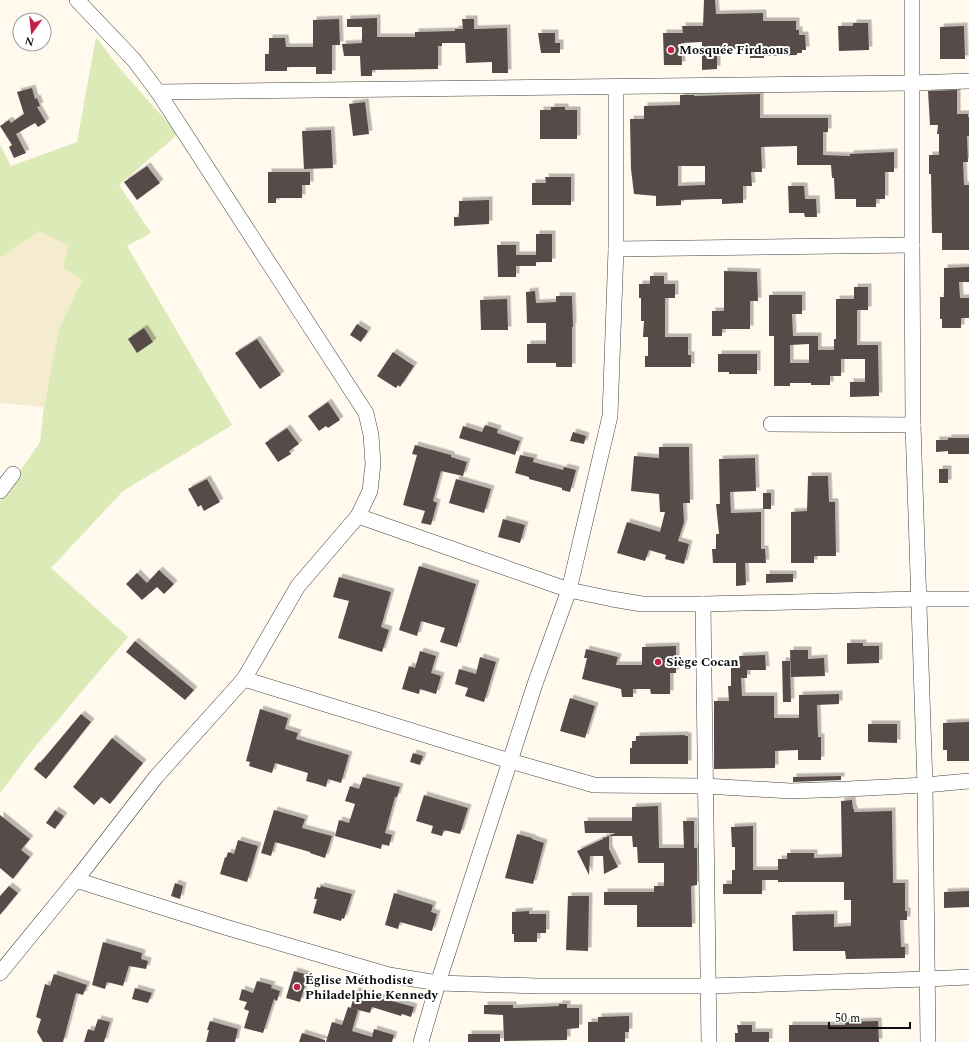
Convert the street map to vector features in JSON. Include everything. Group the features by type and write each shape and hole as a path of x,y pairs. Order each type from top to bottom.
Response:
{"street":[{"path":"0,973 76,880 156,777 244,679 298,586 358,516 370,491 373,464 371,435 366,413 158,92 134,60 77,0"},
{"path":"912,0 913,425 925,785 928,1042"},
{"path":"158,92 912,83 969,81"},
{"path":"421,1042 438,983 535,684 569,590 610,416 616,249 616,87"},
{"path":"616,249 912,245"},
{"path":"771,424 913,425"},
{"path":"0,491 13,474"},
{"path":"358,516 569,590 642,604 969,599"},
{"path":"703,604 709,1042"},
{"path":"244,679 510,761 594,785 705,786 790,791 925,785 969,781"},
{"path":"76,880 225,927 389,975 438,983 538,986 708,986 969,977"}],"shaded area":[{"path":"39,231 69,246 82,280 59,329 44,407 0,403 0,258"}],"green space":[{"path":"96,37 120,69 178,134 119,185 151,233 127,246 232,425 123,491 51,568 128,637 34,748 0,793 0,501 40,442 44,407 59,329 82,280 63,267 69,246 39,231 0,258 0,145 11,166 77,142"}],"building":[{"path":"704,0 715,0 716,14 763,13 763,21 796,21 796,30 799,30 799,35 805,35 806,50 802,50 802,53 797,53 797,55 750,58 750,49 717,48 717,69 702,70 702,42 681,43 682,65 664,65 663,33 683,33 682,26 703,26"},
{"path":"377,18 377,37 415,37 415,32 455,31 455,29 463,29 462,19 474,19 474,29 507,28 508,73 492,73 492,62 466,63 465,43 442,43 442,46 438,46 438,69 372,70 372,76 361,76 360,56 344,56 342,44 362,43 362,27 347,27 347,19"},
{"path":"339,19 340,45 332,45 332,74 316,74 316,67 287,67 287,71 265,71 265,54 269,54 269,38 285,38 286,47 313,47 313,20"},
{"path":"853,23 868,23 869,50 839,51 838,26 853,26"},
{"path":"964,26 965,59 940,59 940,27"},
{"path":"538,33 555,33 555,43 560,43 560,53 541,53"},
{"path":"32,88 35,99 37,98 40,106 37,107 46,122 38,127 35,123 16,134 26,153 14,158 9,147 12,145 0,126 9,120 11,123 24,114 17,92"},
{"path":"957,90 957,114 968,114 969,117 969,136 967,136 968,162 963,162 964,185 969,185 969,250 942,250 942,233 932,233 931,174 929,174 929,155 939,155 939,134 937,134 938,125 930,125 928,91"},
{"path":"760,94 760,118 828,118 828,132 823,132 823,155 850,156 850,154 894,152 894,172 885,172 885,199 876,199 876,207 856,207 856,199 835,199 834,178 832,178 831,165 797,165 797,146 761,147 762,172 751,172 752,186 743,186 743,203 722,204 722,199 681,200 681,205 656,206 656,196 634,194 631,169 630,119 644,119 644,106 680,105 680,95","holes":["678,166 705,166 705,185 678,186"]},
{"path":"365,102 369,134 353,136 349,104"},
{"path":"551,107 565,107 565,110 577,110 577,139 540,139 540,110 551,110"},
{"path":"331,130 333,168 304,169 302,131"},
{"path":"147,166 160,183 137,200 124,182"},
{"path":"268,172 310,172 310,185 302,185 302,198 276,198 276,203 268,203"},
{"path":"545,177 571,177 571,205 532,205 532,183 546,183"},
{"path":"788,186 804,186 805,199 816,199 817,217 805,217 804,213 789,213"},
{"path":"489,200 489,224 454,226 454,217 459,217 459,201"},
{"path":"536,234 552,234 552,262 536,262 536,266 516,266 516,277 498,277 497,245 516,245 516,255 536,255"},
{"path":"969,267 969,282 959,282 960,298 969,298 969,318 961,318 961,328 942,328 942,319 940,319 940,297 944,297 944,268"},
{"path":"724,271 757,272 758,301 750,301 750,329 722,329 722,336 712,336 712,311 724,311"},
{"path":"650,276 664,276 664,284 675,284 675,298 665,298 665,337 688,337 688,355 691,355 691,367 645,367 645,356 648,356 648,337 643,337 644,321 641,321 641,298 639,298 639,284 650,284"},
{"path":"854,287 868,287 868,310 857,310 857,345 878,345 879,396 850,397 850,382 865,382 865,359 841,359 841,376 830,376 830,385 790,383 790,386 774,386 774,336 769,336 769,295 802,295 802,314 792,314 793,336 818,336 818,350 834,350 834,339 836,339 836,299 854,299","holes":["809,344 809,363 790,363 790,345"]},
{"path":"535,291 536,303 556,302 556,296 572,296 572,367 556,367 556,363 527,363 527,344 546,344 546,323 527,323 526,292"},
{"path":"507,299 508,330 481,330 480,300"},
{"path":"357,324 368,331 361,342 350,335"},
{"path":"144,328 153,342 137,353 128,339"},
{"path":"257,339 281,375 260,389 235,353"},
{"path":"393,352 414,366 400,387 398,385 396,388 377,376"},
{"path":"718,354 757,354 757,374 729,374 729,372 718,372"},
{"path":"328,402 340,420 328,428 326,426 319,431 308,416"},
{"path":"485,425 498,429 497,433 520,441 515,455 459,438 463,426 482,432"},
{"path":"287,428 299,444 289,451 291,454 278,462 265,443"},
{"path":"573,432 586,436 584,444 570,441"},
{"path":"948,438 969,438 969,454 948,454 948,451 936,452 936,440 948,440"},
{"path":"415,445 451,455 451,457 467,462 463,476 441,471 433,501 437,503 431,525 421,523 425,511 403,505 417,455 412,454"},
{"path":"659,447 689,447 690,503 683,503 684,522 678,541 689,544 684,564 665,559 666,555 649,550 645,561 617,553 627,522 660,532 665,512 660,512 659,494 631,491 634,456 659,458"},
{"path":"520,455 534,458 533,462 563,470 564,467 576,470 570,492 515,473"},
{"path":"755,458 756,491 730,492 731,513 761,512 761,549 765,549 766,563 745,563 746,585 736,586 736,563 713,563 712,549 716,549 716,534 719,534 716,504 720,504 719,459"},
{"path":"939,469 948,469 948,483 939,483"},
{"path":"808,476 828,476 829,502 835,502 836,556 814,556 814,563 791,563 791,512 807,511"},
{"path":"207,479 220,502 204,511 201,505 198,507 188,489"},
{"path":"456,479 491,489 484,513 449,503"},
{"path":"763,493 771,493 771,509 763,509"},
{"path":"503,519 525,525 520,543 498,537"},
{"path":"419,566 476,584 457,647 440,642 445,628 421,621 417,636 399,630"},
{"path":"159,570 174,584 164,594 157,587 142,600 126,584 137,573 147,583"},
{"path":"766,574 793,574 793,582 766,583"},
{"path":"339,577 391,592 381,627 389,630 382,652 338,638 349,601 333,597"},
{"path":"135,641 194,690 185,700 126,652"},
{"path":"847,643 863,643 863,646 879,646 879,663 847,664"},
{"path":"676,646 676,673 670,673 670,694 651,694 650,689 633,689 633,697 622,697 621,689 582,679 587,658 584,658 586,649 618,657 616,665 642,665 642,647"},
{"path":"790,650 808,650 808,659 824,658 825,676 791,677"},
{"path":"420,651 436,656 431,673 441,676 436,694 420,689 419,694 402,689 409,666 415,668"},
{"path":"765,655 766,670 747,670 747,678 741,678 742,696 774,696 774,718 799,718 799,695 839,694 839,704 817,705 818,737 821,737 821,760 798,760 798,750 775,751 775,768 714,769 714,701 729,701 728,686 731,686 731,668 740,668 739,656"},
{"path":"480,657 496,662 484,702 465,696 468,688 455,684 459,669 476,674"},
{"path":"782,661 790,661 791,702 783,702"},
{"path":"570,698 595,706 585,738 560,731"},
{"path":"260,709 288,718 285,729 298,733 296,739 349,755 341,783 328,779 326,787 306,781 308,773 275,763 272,773 249,766 250,762 246,761"},
{"path":"81,714 91,722 46,779 34,769"},
{"path":"969,722 969,761 947,761 947,750 943,750 943,723"},
{"path":"868,724 897,724 897,743 868,742"},
{"path":"636,736 688,736 688,764 630,764 630,748 632,748 632,741 636,741"},
{"path":"112,738 143,763 110,804 101,797 94,805 73,787"},
{"path":"413,753 423,756 420,765 410,762"},
{"path":"841,776 841,780 793,782 793,777"},
{"path":"363,777 400,787 397,797 395,797 385,833 392,835 389,846 382,844 381,849 335,836 339,820 349,823 355,804 345,801 350,786 359,789"},
{"path":"424,795 468,808 460,834 444,830 442,836 431,833 433,826 416,821"},
{"path":"852,800 854,812 892,811 893,883 905,883 905,911 907,911 907,920 900,920 901,947 905,947 905,958 846,959 845,951 793,951 792,915 834,914 834,927 851,926 851,900 844,900 844,882 778,882 778,880 762,880 762,894 723,894 723,884 732,884 732,870 735,870 735,847 732,847 731,827 753,826 753,870 778,870 778,859 787,859 787,853 814,853 814,858 842,857 841,801"},
{"path":"658,806 659,848 684,848 683,821 694,821 694,848 697,848 697,885 691,886 692,927 637,927 637,905 604,905 604,892 654,892 654,886 664,886 664,863 638,863 637,847 633,847 632,836 609,836 609,849 618,867 604,874 603,856 590,856 589,875 577,851 603,839 603,836 604,838 615,833 585,833 584,821 632,821 632,807"},
{"path":"55,810 64,816 55,829 46,823"},
{"path":"274,810 305,819 302,828 332,836 325,858 275,842 271,856 261,853"},
{"path":"0,815 30,839 21,850 30,857 13,879 0,868"},
{"path":"517,834 544,843 533,884 505,878"},
{"path":"238,840 258,846 247,882 220,874 225,857 226,858 228,852 234,854"},
{"path":"175,883 183,886 180,899 171,896"},
{"path":"9,886 18,893 0,915 0,896"},
{"path":"321,886 352,894 344,919 342,918 341,921 313,913 317,899 314,899 317,887 320,888"},
{"path":"969,891 969,907 944,908 944,892"},
{"path":"394,893 433,905 431,912 437,914 432,931 400,922 398,929 385,925"},
{"path":"568,896 589,896 588,951 566,950"},
{"path":"529,911 529,914 546,914 546,933 537,933 537,942 514,942 514,934 512,934 512,912"},
{"path":"103,942 142,953 141,959 148,961 146,969 129,966 123,986 107,982 105,989 92,985"},
{"path":"294,971 308,975 300,1002 286,998"},
{"path":"54,974 87,985 83,995 76,993 63,1042 43,1042 37,1032 41,1019 36,1017 45,984 50,986"},
{"path":"257,981 272,985 271,988 280,991 277,1001 274,999 263,1033 244,1028 249,1011 244,1009 247,1002 239,1000 242,989 253,993"},
{"path":"135,988 152,993 148,1003 132,999"},
{"path":"355,991 414,1007 411,1017 402,1014 401,1016 372,1007 370,1013 351,1008"},
{"path":"559,1004 567,1004 567,1008 579,1008 579,1028 567,1029 567,1040 504,1041 503,1015 484,1014 484,1005 513,1005 513,1008 559,1006"},
{"path":"348,1007 358,1010 352,1031 372,1037 374,1029 394,1035 392,1042 326,1042 332,1022 342,1025"},
{"path":"629,1016 629,1032 625,1032 625,1042 588,1042 588,1022 598,1022 598,1017"},
{"path":"98,1019 110,1022 104,1042 84,1042 88,1029 94,1031"},
{"path":"210,1021 238,1029 235,1042 206,1042 209,1030 207,1030"},
{"path":"878,1021 879,1042 789,1042 789,1025 845,1025 845,1022"},
{"path":"737,1025 752,1025 752,1032 769,1032 769,1042 735,1042 735,1033 738,1033"},
{"path":"302,1033 325,1040 325,1042 299,1042"},
{"path":"468,1034 500,1034 500,1042 468,1042"}],"place":[{"name":"Mosquée Firdaous","path":"671,50"},
{"name":"Siège Cocan","path":"658,662"},
{"name":"Église Méthodiste Philadelphie Kennedy","path":"297,987"}]}
